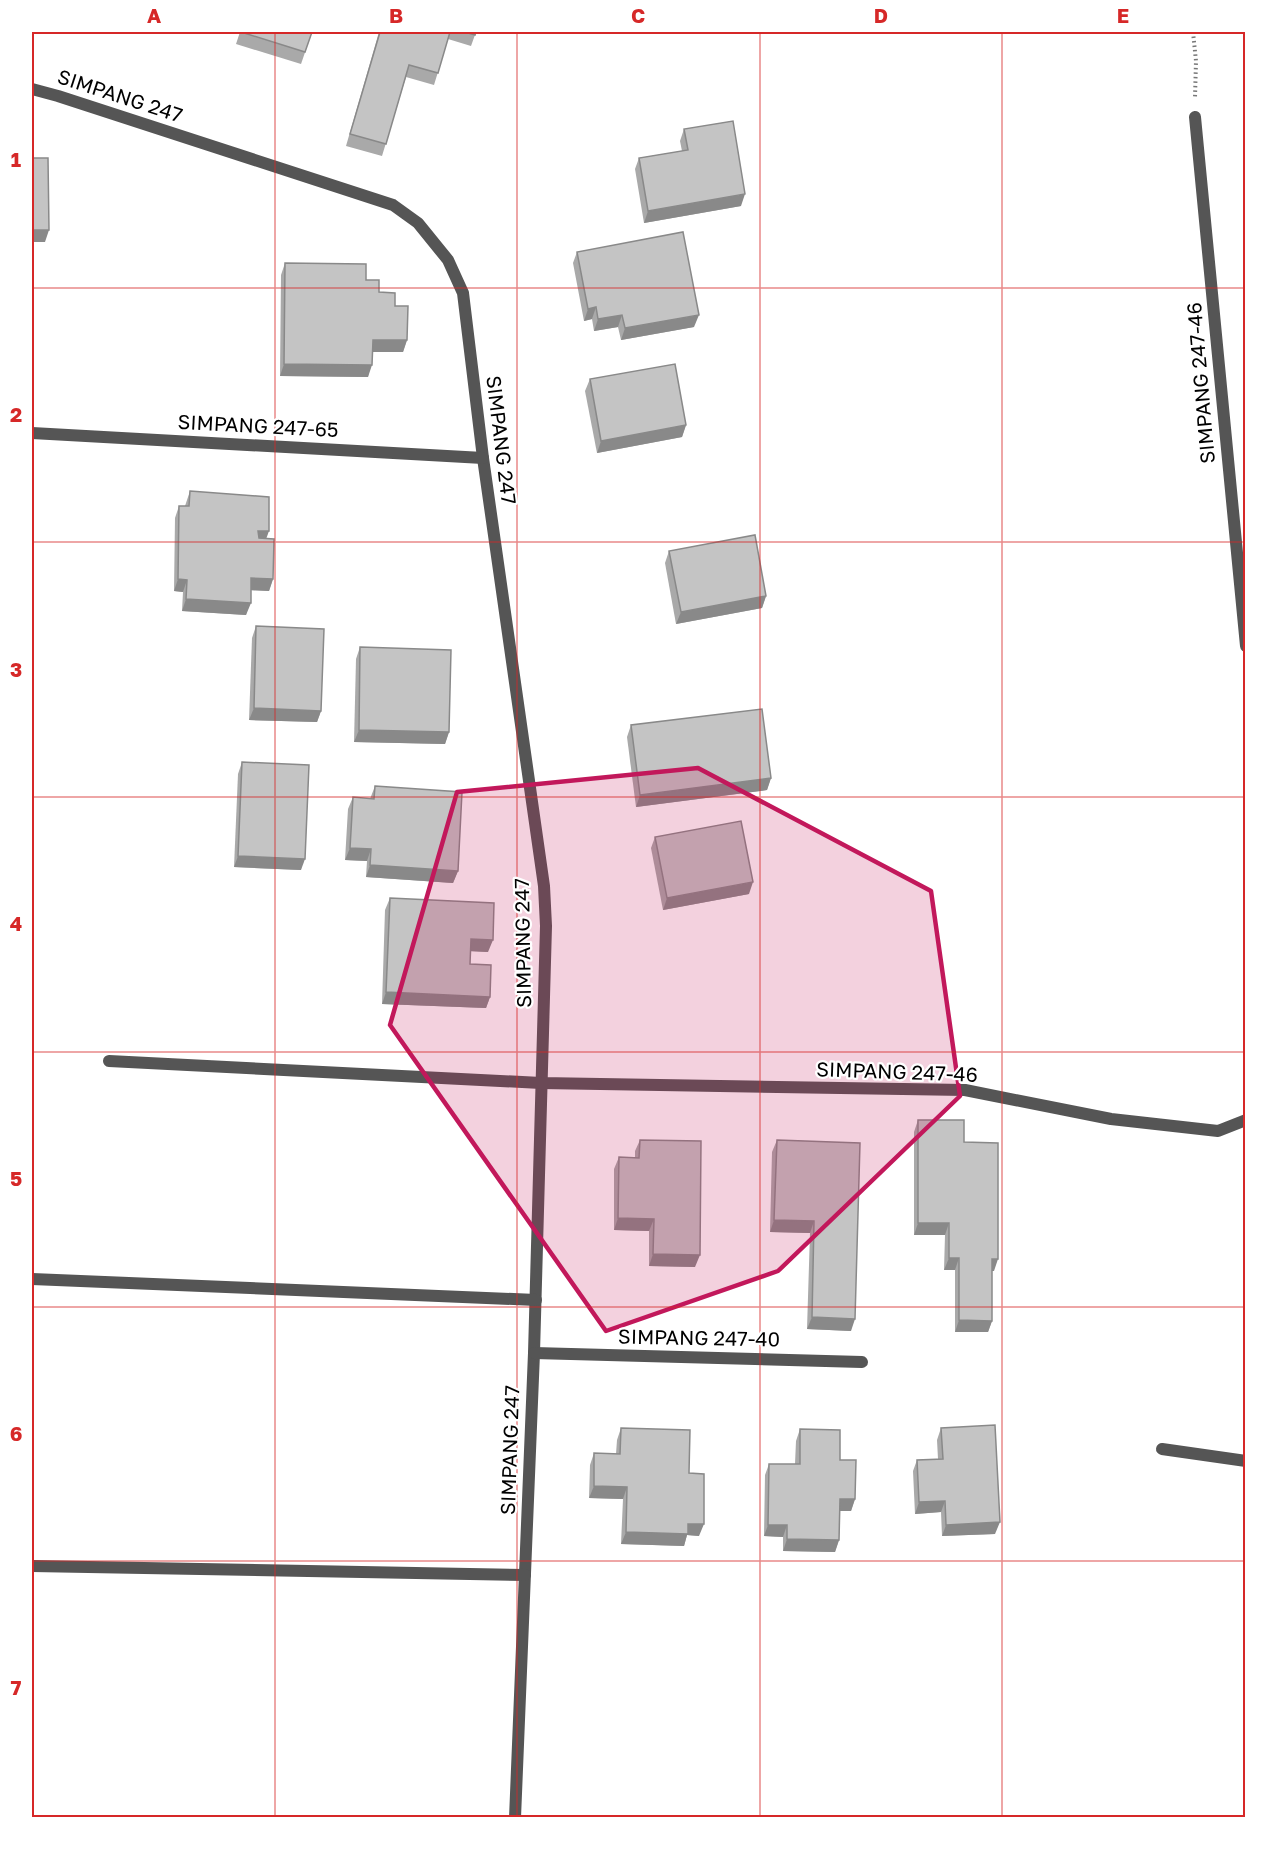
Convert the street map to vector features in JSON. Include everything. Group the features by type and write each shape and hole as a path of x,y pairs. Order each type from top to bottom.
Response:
{"street":[{"name":"SIMPANG 247","path":"32,89 393,205 418,223 447,260 463,292 483,458 544,886 546,926 536,1300 515,1818"},
{"name":"SIMPANG 247-46","path":"1195,117 1245,646"},
{"name":"SIMPANG 247-65","path":"32,433 483,458"},
{"path":"110,1061 541,1083"},
{"name":"SIMPANG 247-46","path":"541,1083 965,1090 1111,1119 1218,1131 1245,1120"},
{"path":"32,1279 536,1300"},
{"name":"SIMPANG 247-40","path":"534,1353 862,1362"},
{"path":"1162,1449 1245,1461"},
{"path":"32,1566 525,1575"}],"path":[{"path":"1193,32 1196,61 1195,117"}],"highlighted area":[{"path":"698,768 931,891 960,1096 778,1271 606,1331 390,1025 457,792"}],"building":[{"path":"241,32 312,32 305,52"},
{"path":"380,32 450,32 438,73 409,65 386,144 350,134"},
{"path":"733,121 745,194 648,211 639,158 688,150 684,129"},
{"path":"32,151 33,158 48,158 49,230 32,230"},
{"path":"683,232 699,315 625,328 622,315 598,319 596,307 588,309 577,252"},
{"path":"285,263 366,264 366,280 379,280 379,292 395,293 395,306 408,306 407,340 373,340 372,365 284,364"},
{"path":"675,364 686,425 601,441 590,379"},
{"path":"190,491 269,497 269,531 258,531 259,538 274,539 273,579 251,578 251,603 186,599 187,580 178,579 179,506 189,506"},
{"path":"755,535 766,596 681,612 669,551"},
{"path":"256,626 324,629 321,711 254,708"},
{"path":"360,647 451,650 449,732 359,730"},
{"path":"762,709 771,778 640,795 631,725"},
{"path":"242,762 309,765 305,859 238,856"},
{"path":"375,786 462,792 458,871 370,865 371,849 350,848 353,797 374,799"},
{"path":"741,821 753,882 667,898 655,837"},
{"path":"390,898 494,903 493,940 471,939 470,964 491,965 490,997 386,992"},
{"path":"918,1120 964,1120 964,1142 998,1143 998,1259 992,1259 992,1321 959,1320 959,1258 949,1258 949,1223 918,1223"},
{"path":"640,1140 701,1141 700,1255 653,1254 654,1219 618,1218 619,1157 639,1158"},
{"path":"777,1140 860,1143 855,1319 812,1317 814,1221 774,1220"},
{"path":"995,1425 1000,1522 946,1525 945,1501 919,1502 917,1460 943,1459 941,1428"},
{"path":"621,1428 690,1430 689,1473 704,1474 704,1524 688,1524 688,1534 626,1532 627,1487 594,1486 594,1453 620,1454"},
{"path":"800,1429 840,1430 840,1460 856,1460 855,1499 840,1499 839,1540 787,1539 787,1525 768,1525 769,1464 800,1464"}]}
